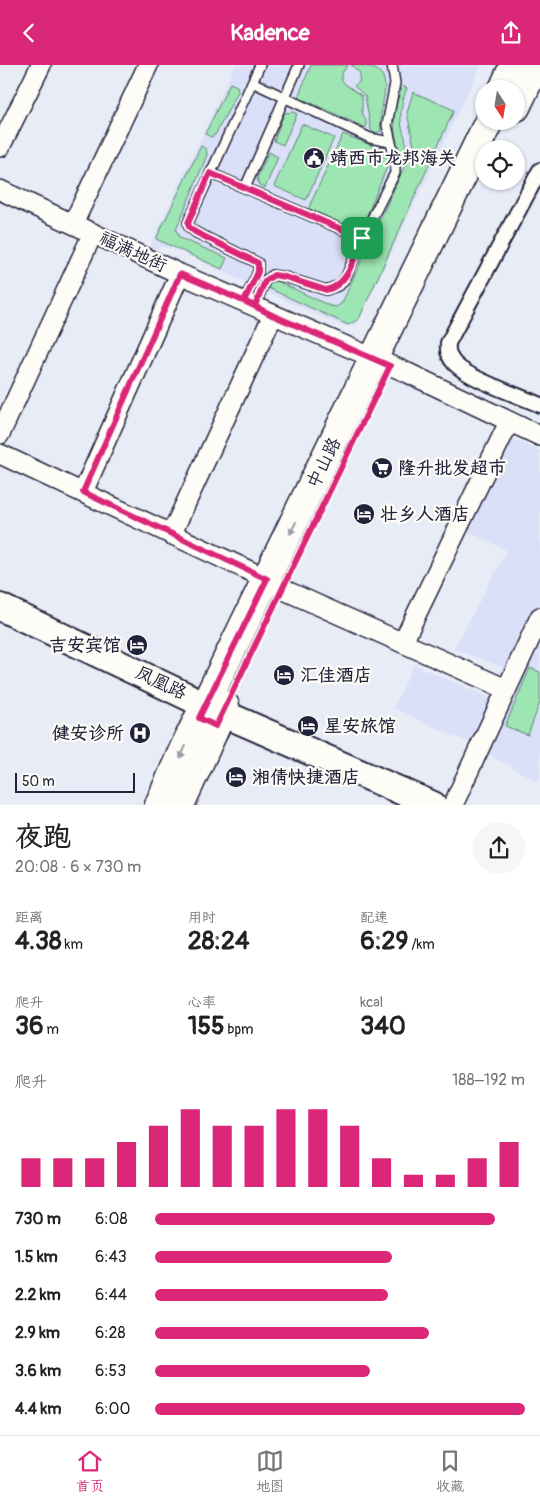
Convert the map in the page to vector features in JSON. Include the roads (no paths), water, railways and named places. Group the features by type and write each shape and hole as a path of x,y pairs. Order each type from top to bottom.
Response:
{"main road":[{"path":"495,65 496,80"},
{"path":"507,80 514,65"},
{"name":"中山路","path":"525,87 536,65"},
{"path":"525,111 540,101"},
{"name":"中山路","path":"160,805 211,715 382,363 504,130"},
{"name":"中山路","path":"382,363 475,190"},
{"name":"凤凰路","path":"0,607 264,744 394,805"},
{"name":"凤凰路","path":"0,619 211,715 433,805"},
{"name":"中山路","path":"180,805 211,715"}],"street":[{"path":"0,147 41,65"},
{"path":"73,224 148,65"},
{"path":"540,169 448,343 448,349 454,363 466,372 540,405"},
{"name":"福满地街","path":"0,190 180,274 249,303 540,436"},
{"path":"0,434 93,233"},
{"path":"83,492 180,274"},
{"path":"172,535 272,315"},
{"path":"403,643 509,422"},
{"path":"0,454 275,584 506,689"},
{"path":"453,805 540,617"}],"lane":[{"path":"249,303 258,272 258,263 189,227 191,216 260,65"},
{"path":"245,188 299,65"},
{"path":"249,303 265,281 274,275 326,290 340,285 346,277 362,238 395,173 395,160 387,125 395,77 392,65"},
{"path":"252,82 370,138 390,142"},
{"path":"210,173 362,238"}],"place":[{"name":"靖西市龙邦海关","path":"314,158"},
{"name":"隆升批发超市","path":"382,468"},
{"name":"壮乡人酒店","path":"364,514"},
{"name":"吉安宾馆","path":"137,645"},
{"name":"汇佳酒店","path":"284,675"},
{"name":"星安旅馆","path":"308,726"},
{"name":"健安诊所","path":"140,733"},
{"name":"湘倩快捷酒店","path":"236,777"}]}
